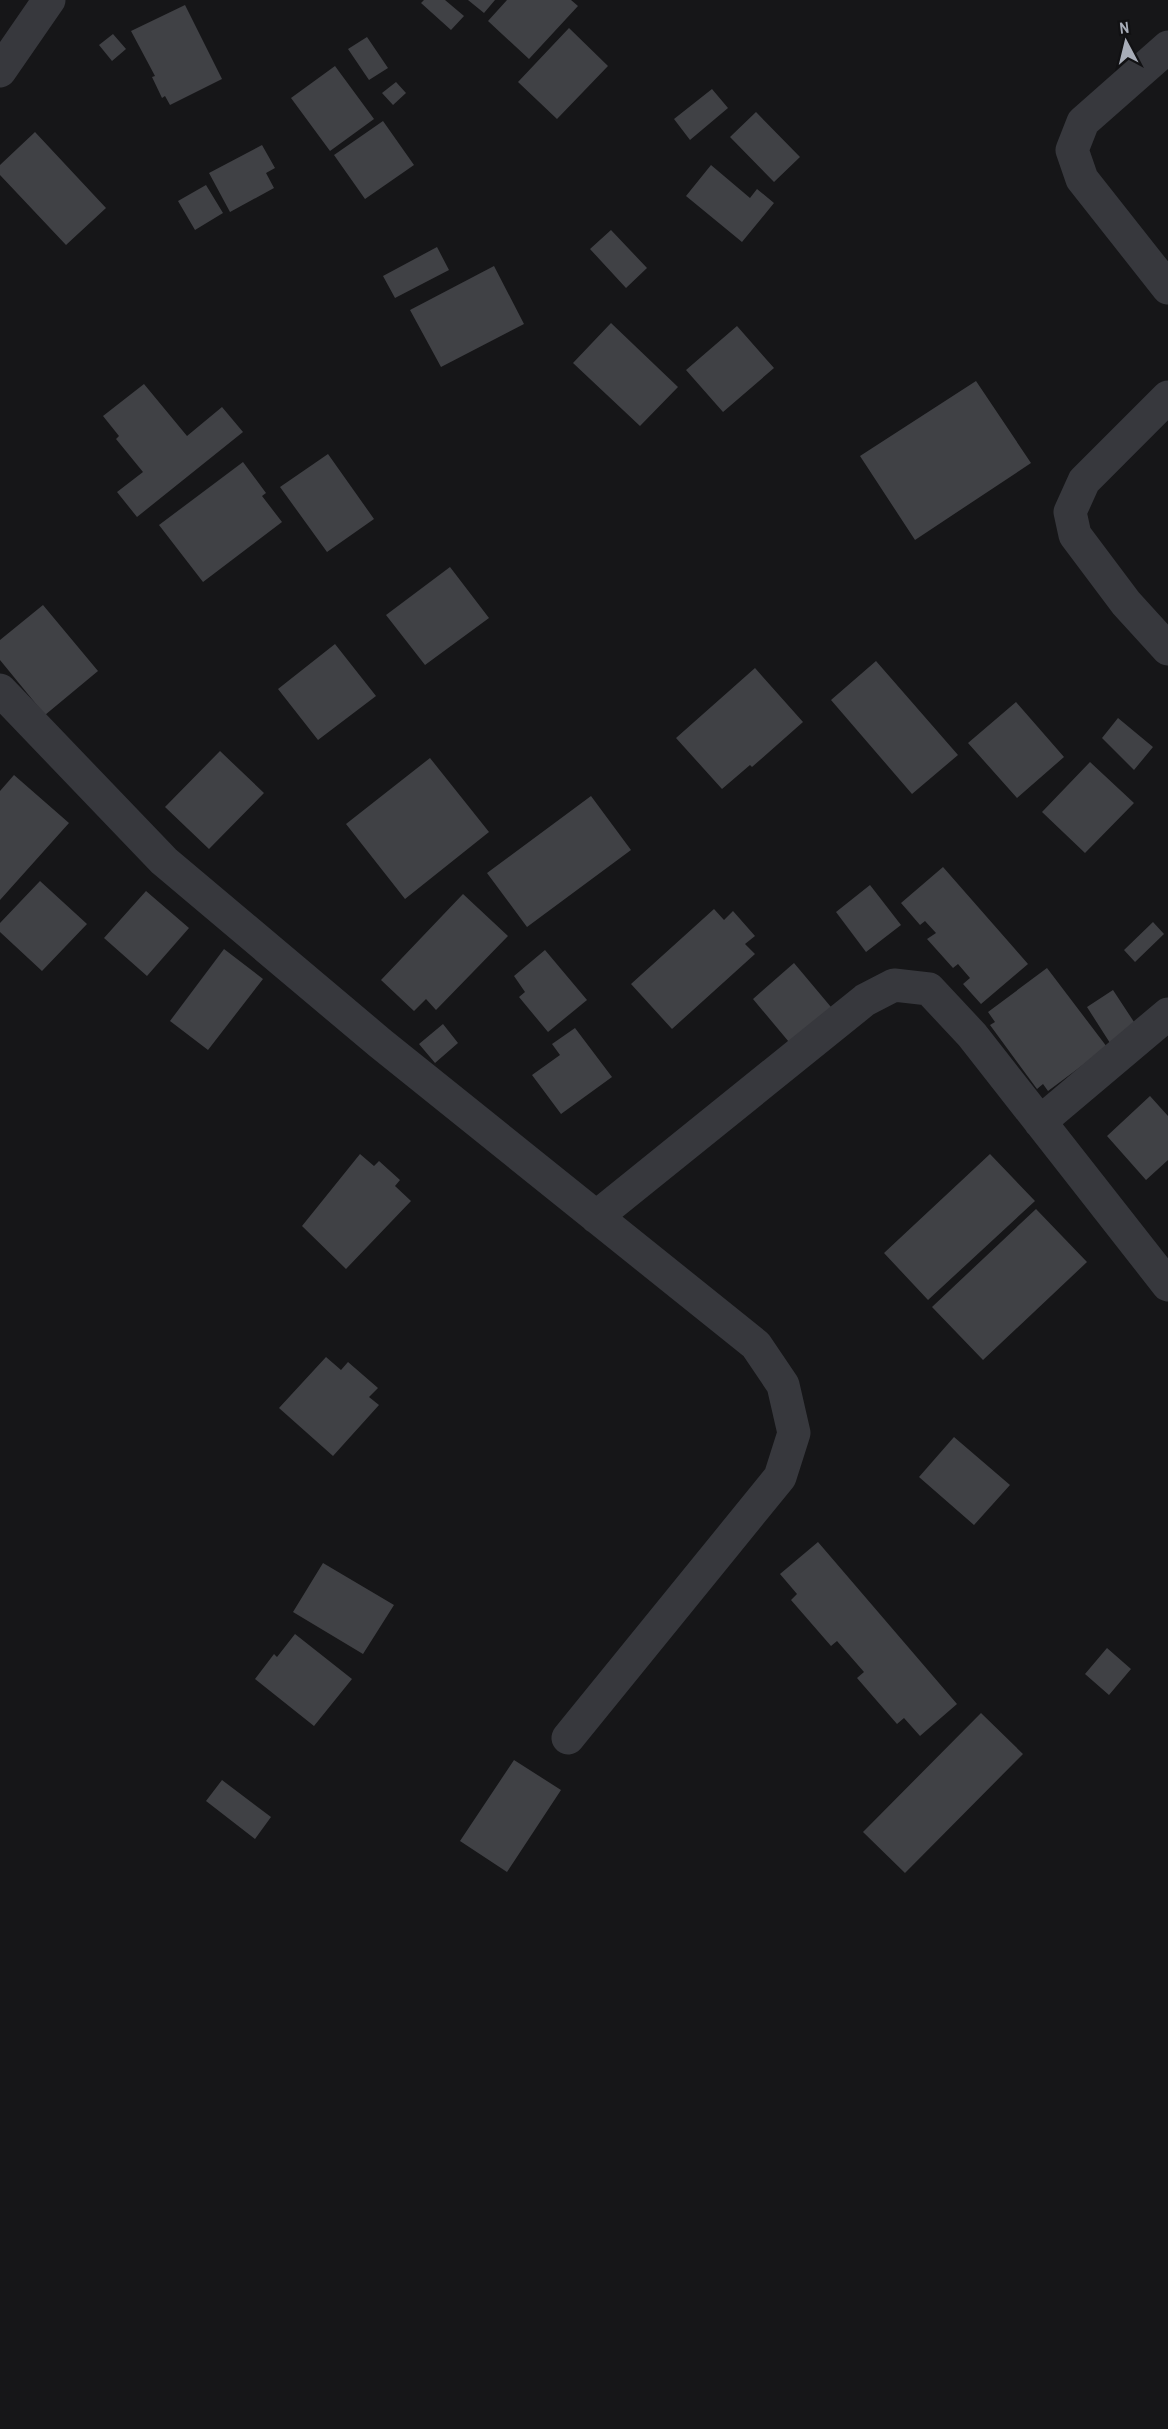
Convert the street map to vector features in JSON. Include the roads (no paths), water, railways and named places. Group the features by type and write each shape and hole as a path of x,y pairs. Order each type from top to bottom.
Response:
{"street":[{"path":"0,71 49,0"},
{"path":"1168,47 1083,122 1072,150 1082,179 1168,288"},
{"path":"1168,397 1084,481 1070,512 1075,535 1126,603 1168,649"},
{"path":"0,690 164,861 380,1043 756,1345 783,1385 794,1433 780,1477 568,1738"},
{"path":"596,1217 865,1000 894,984 929,989 972,1035 1168,1285"},
{"path":"1040,1122 1168,1014"}]}
